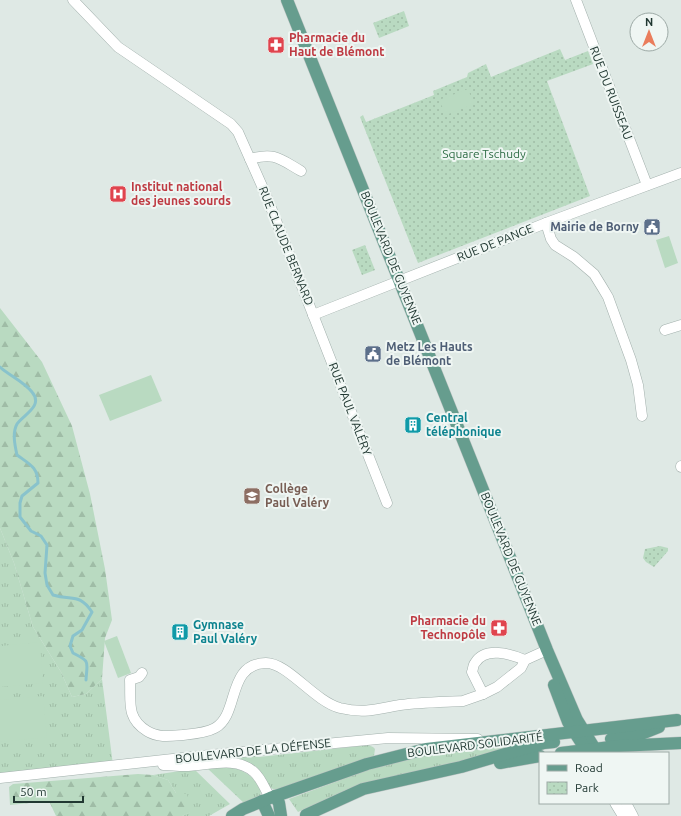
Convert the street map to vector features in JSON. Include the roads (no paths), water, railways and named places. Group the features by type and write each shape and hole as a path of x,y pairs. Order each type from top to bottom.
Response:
{"main road":[{"name":"BOULEVARD DE GUYENNE","path":"287,0 547,650 587,744"},
{"name":"BOULEVARD SOLIDARITÉ","path":"565,752 587,744 679,719"},
{"name":"BOULEVARD SOLIDARITÉ","path":"232,816 269,798 367,764 426,749 506,740 619,746 681,743"},
{"name":"BOULEVARD SOLIDARITÉ","path":"305,816 363,789 461,767 544,743 587,744"},
{"name":"BOULEVARD SOLIDARITÉ","path":"305,816 385,791 460,775 506,761 539,756"},
{"path":"269,816 269,798 279,803 281,816"}],"street":[{"name":"RUE CLAUDE BERNARD","path":"74,0 118,47 231,124 241,138 313,315 400,281"},
{"name":"RUE DU RUISSEAU","path":"576,0 647,185"},
{"path":"250,159 264,155 278,158 301,172"},
{"name":"RUE DE PANGE","path":"400,281 546,222 681,173"},
{"path":"546,222 551,239 555,245 574,257 594,274 608,297 631,360 638,385 642,416"},
{"name":"RUE PAUL VALÉRY","path":"313,315 387,503"},
{"path":"665,330 681,325"},
{"path":"142,673 139,677 130,680 130,704 134,719 141,727 150,733 171,736 191,735 216,727 223,721 240,678 246,671 260,664 273,664 281,667 325,702 340,708 373,711 400,705 463,701 497,687 521,668 525,660 547,650"},
{"path":"482,694 472,672 475,663 484,655 495,653 514,655 525,660"},
{"name":"BOULEVARD DE LA DÉFENSE","path":"0,778 388,738 506,740"},
{"path":"136,763 185,766 230,763 242,765 254,772 262,782 269,798"},
{"path":"616,804 623,816"},
{"path":"627,804 633,816"}],"waterway":[{"path":"0,367 25,385 35,397 36,402 34,406 15,428 14,440 17,455 35,469 38,478 38,483 22,496 20,503 20,517 31,531 41,536 47,545 45,573 47,585 53,595 79,600 83,602 92,612 82,630 73,636 70,646 73,653 83,658 87,663 86,680"}],"place":[{"name":"Pharmacie du Haut de Blémont","path":"276,45"},
{"name":"Institut national des jeunes sourds","path":"118,194"},
{"name":"Mairie de Borny","path":"652,227"},
{"name":"Metz Les Hauts de Blémont","path":"373,354"},
{"name":"Central téléphonique","path":"413,425"},
{"name":"Collège Paul Valéry","path":"252,496"},
{"name":"Pharmacie du Technopôle","path":"499,628"},
{"name":"Gymnase Paul Valéry","path":"180,632"}],"park label":[{"name":"Square Tschudy","path":"484,154"}]}
